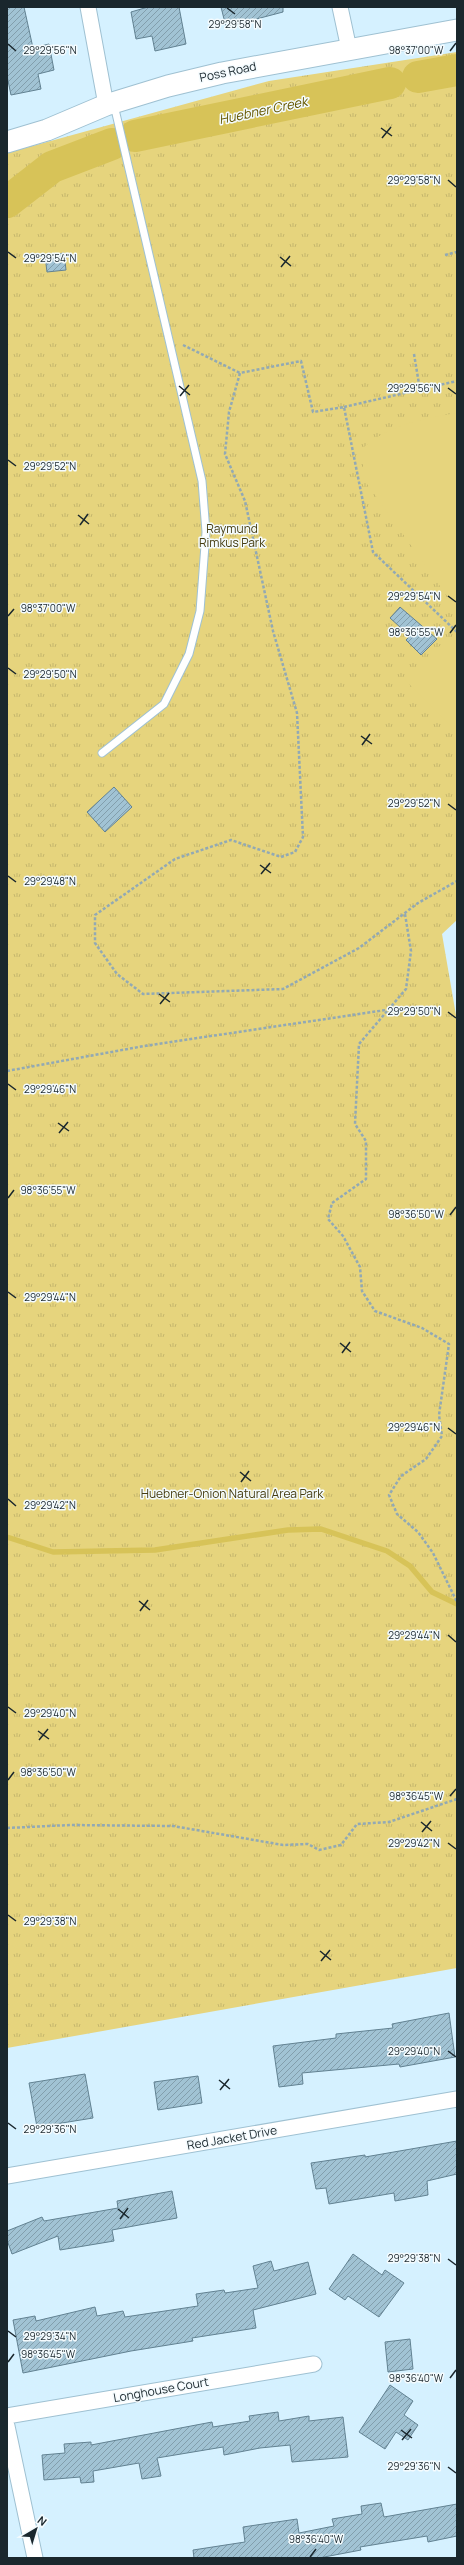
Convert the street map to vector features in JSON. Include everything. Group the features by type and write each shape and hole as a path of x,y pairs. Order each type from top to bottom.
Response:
{"street":[{"path":"88,7 110,104"},
{"path":"340,7 349,49"},
{"name":"Poss Road","path":"7,142 47,130 110,104 168,86 222,73 457,30"},
{"name":"Red Jacket Drive","path":"7,2176 457,2099"},
{"name":"Longhouse Court","path":"7,2416 314,2364"},
{"path":"7,2426 35,2558"}],"lane":[{"path":"102,753 164,704 189,654 200,612 206,532 202,481 169,338 110,104"}],"path":[{"path":"445,255 457,252"},
{"path":"169,338 240,373 300,361 312,412 344,407 457,381"},
{"path":"414,354 420,390"},
{"path":"240,373 230,412 225,454 244,501 273,631 297,712 303,837 295,852 281,857 232,840 175,859 95,914 95,943 117,974 143,994 283,989 359,948 405,914 457,881"},
{"path":"344,407 373,552 457,632"},
{"path":"405,914 410,952 406,989 360,1044 355,1124 366,1141 366,1179 332,1203 328,1219 343,1236 360,1267 362,1291 374,1311 422,1328 449,1344 439,1415 442,1436 426,1459 401,1476 389,1495 397,1514 418,1532 433,1553 457,1602"},
{"path":"7,1071 144,1046 387,1010"},
{"path":"7,1828 70,1825 173,1826 283,1845 308,1844 320,1850 341,1845 357,1824 389,1822 457,1799"}],"green space":[{"path":"457,52 457,920 442,934 457,1021 457,1968 7,2048 7,153 269,81"},
{"path":"457,413 457,610 363,478 363,448 384,433 395,428 419,420"},
{"path":"449,637 457,645 457,732 405,680"}],"building":[{"path":"7,7 24,7 33,48 49,44 54,70 38,74 41,89 11,95 7,76"},
{"path":"148,7 179,7 186,44 155,51 152,36 136,39 131,12"},
{"path":"221,7 283,7 283,12 226,27"},
{"path":"64,253 66,270 47,272 45,256"},
{"path":"400,607 437,639 421,655 406,640 410,636 390,618"},
{"path":"114,787 132,807 105,832 87,812"},
{"path":"449,2013 455,2057 400,2067 399,2064 302,2073 303,2084 279,2087 273,2046 336,2038 336,2034 393,2028 392,2024"},
{"path":"85,2074 93,2118 37,2127 29,2083"},
{"path":"198,2076 202,2103 158,2110 154,2082"},
{"path":"457,2141 457,2174 427,2181 428,2195 395,2201 394,2193 329,2204 326,2188 316,2189 311,2163 365,2155 365,2157"},
{"path":"172,2191 177,2218 112,2230 114,2241 60,2250 58,2236 12,2254 7,2240 7,2231 42,2217 44,2221 118,2208 117,2201"},
{"path":"353,2254 382,2275 385,2270 404,2283 379,2317 348,2296 345,2300 329,2289"},
{"path":"271,2261 274,2271 308,2262 316,2294 253,2310 256,2328 192,2338 193,2341 131,2351 23,2373 13,2320 35,2316 36,2321 95,2307 97,2316 123,2311 125,2317 198,2306 196,2294 224,2290 225,2293 258,2288 253,2266"},
{"path":"410,2339 413,2369 388,2372 385,2342"},
{"path":"390,2385 413,2401 404,2415 418,2425 408,2440 396,2432 385,2449 359,2432"},
{"path":"278,2412 279,2421 309,2416 309,2421 343,2417 348,2457 292,2462 290,2445 260,2448 224,2455 223,2447 157,2458 161,2476 142,2479 139,2463 93,2471 94,2482 81,2483 80,2477 44,2480 42,2455 65,2453 64,2444 91,2442 91,2445 212,2422 213,2427 250,2421 249,2416"},
{"path":"381,2503 384,2517 457,2504 457,2536 428,2542 427,2536 360,2547 361,2550 319,2558 194,2558 193,2550 245,2542 243,2527 297,2519 299,2533 334,2526 332,2519 362,2514 361,2506"}],"waterway":[{"name":"Huebner Creek","path":"418,77 457,70"},
{"name":"Huebner Creek","path":"135,136 390,83"},
{"name":"Huebner Creek","path":"7,202 52,167 112,144"},
{"path":"7,1537 53,1552 155,1550 288,1530 321,1529 387,1551 410,1566 432,1592 457,1604"}],"park label":[{"name":"Raymund Rimkus Park","path":"232,536"},
{"name":"Huebner-Onion Natural Area Park","path":"232,1494"}]}
